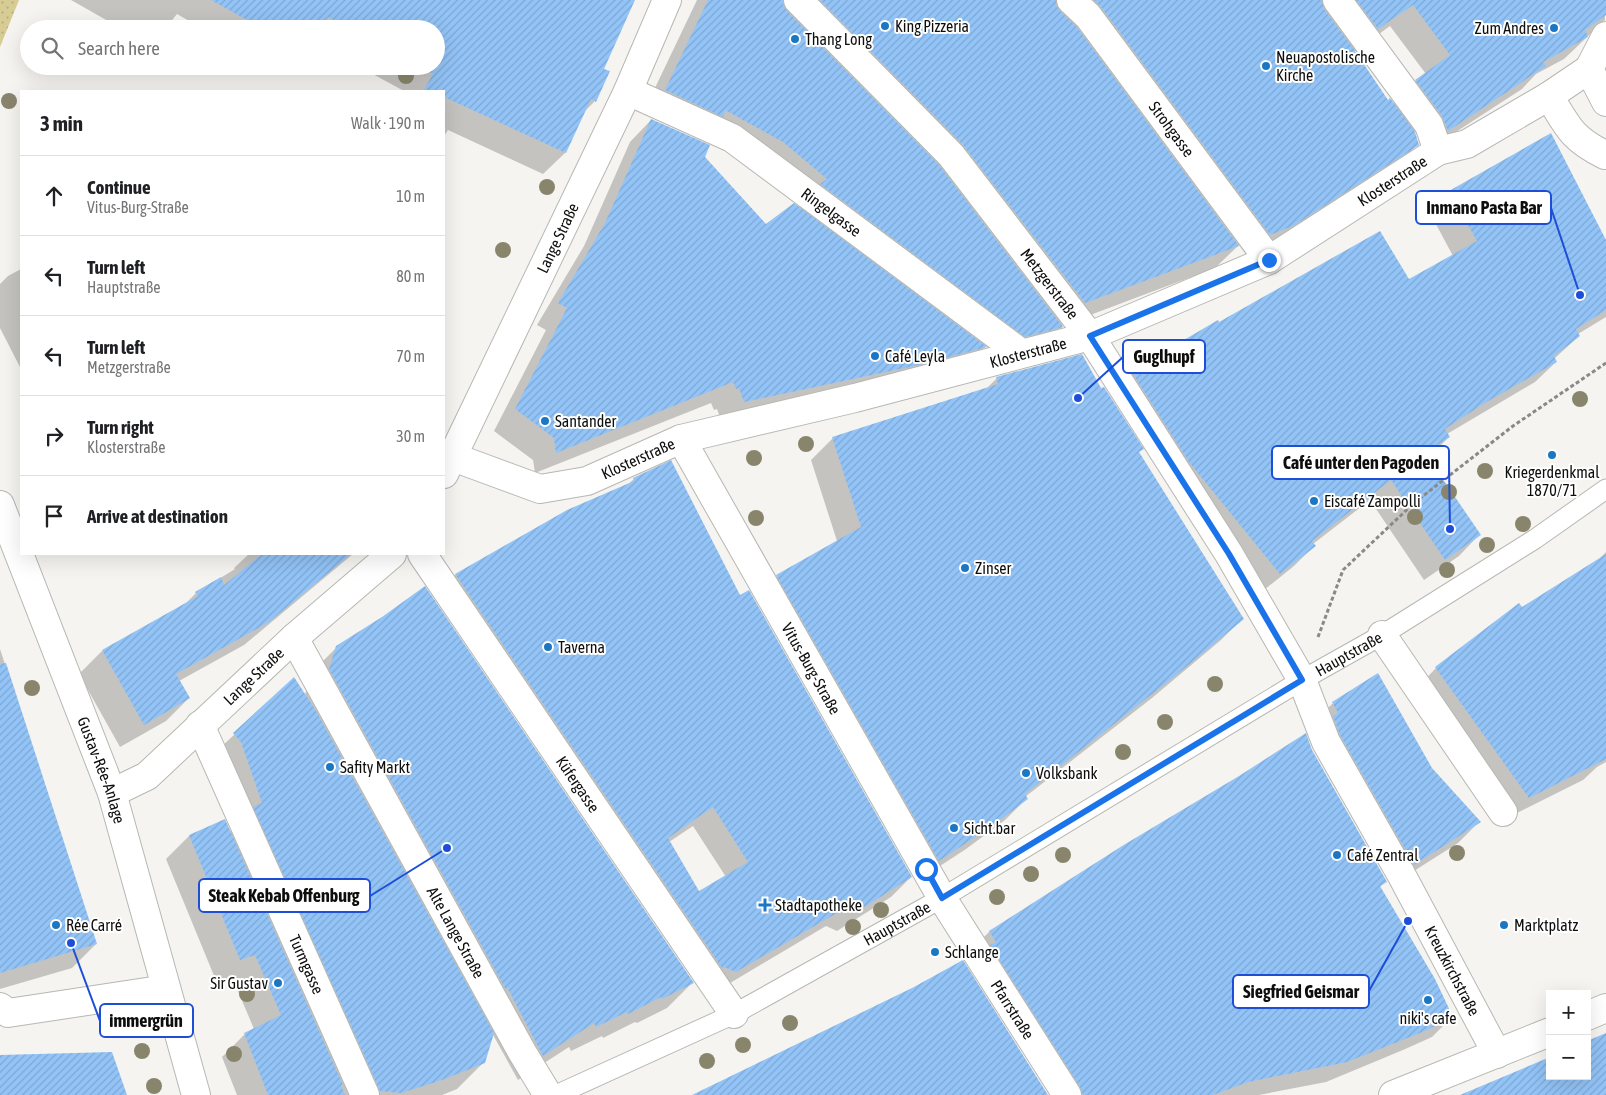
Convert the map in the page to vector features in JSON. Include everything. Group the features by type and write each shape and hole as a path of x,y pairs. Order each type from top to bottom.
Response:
{"street":[{"name":"Lange Straße","path":"448,465 628,91 667,0"},
{"name":"Metzgerstraße","path":"798,0 951,155 1090,336 1229,554 1302,680"},
{"name":"Strohgasse","path":"1071,0 1088,16 1269,260"},
{"path":"1337,0 1429,125 1438,151"},
{"path":"1606,36 1589,69 1606,102"},
{"name":"Klosterstraße","path":"448,465 540,489 586,482 681,439 855,398 1090,336 1269,260 1438,151 1466,144 1549,96 1589,69"},
{"name":"Ringelgasse","path":"628,91 732,138 1021,353"},
{"path":"1549,96 1572,135 1586,146 1606,155"},
{"name":"Vitus-Burg-Straße","path":"681,439 942,898"},
{"name":"Gustav-Rée-Anlage","path":"0,505 10,562 112,793 196,1095"},
{"name":"Lange Straße","path":"112,793 147,776 294,638 391,555"},
{"name":"Küfergasse","path":"423,555 734,1014"},
{"path":"1382,635 1503,812"},
{"name":"Alte Lange Straße","path":"294,638 522,1052 548,1095"},
{"name":"Kreuzkirchstraße","path":"1302,680 1326,742 1401,874 1497,1054"},
{"name":"Turmgasse","path":"200,725 365,1095"},
{"name":"Pfarrstraße","path":"942,898 1067,1095"},
{"path":"0,1007 8,1013 166,989"},
{"path":"1591,1014 1606,1008"},
{"path":"1393,1095 1546,1034"}],"lane":[{"name":"Hauptstraße","path":"556,1095 734,1014 942,898 1302,680 1382,635 1535,539 1606,489"}],"path":[{"path":"1302,680 1343,570 1414,503 1513,426 1606,363"}],"shaded area":[{"path":"0,0 19,0 0,47"}],"building":[{"path":"211,0 635,0 604,69 610,71 596,102 591,99 566,153 445,97 445,90 424,90 432,75 445,75 445,20 334,20 328,17 326,20 247,20"},
{"path":"708,0 783,0 787,11 939,165 1063,327 1025,337 820,184 827,179 783,142 725,110 723,117 665,90"},
{"path":"820,0 1056,0 1056,5 1060,11 1076,26 1239,246 1085,303 963,145"},
{"path":"1094,0 1322,0 1324,9 1388,100 1390,98 1415,132 1419,145 1293,226 1270,235"},
{"path":"1356,0 1606,0 1606,15 1585,30 1588,37 1543,62 1546,66 1448,131 1442,116 1415,80 1450,55 1413,5 1378,29"},
{"path":"651,119 710,145 705,157 766,224 794,203 987,347 914,366 744,402 739,388 736,389 733,382 556,453 554,438 515,409 567,308 558,303 605,223"},
{"path":"1551,133 1606,240 1606,310 1576,329 1580,336 1554,356 1557,362 1483,404 1445,429 1450,437 1425,453 1481,535 1445,560 1391,480 1312,541 1316,546 1280,574 1189,462 1131,371 1218,320 1219,322 1380,231 1409,279 1477,241 1449,191"},
{"name":"Zinser","path":"1082,354 1101,388 1104,387 1144,449 1139,452 1244,619 1025,794 1028,799 989,828 939,861 776,575 861,527 832,437 998,384 996,377"},
{"path":"671,460 740,595 749,590 912,877 858,911 847,907 736,972 724,967 722,968 455,574 567,510 634,481 633,478","holes":["713,807 748,862 699,891 668,838"]},
{"path":"1606,554 1606,759 1529,798 1435,667 1519,603 1522,607"},
{"path":"261,555 350,555 269,622 176,674 190,698 144,725 102,650 198,596 195,592 221,577 224,585"},
{"path":"425,586 694,983 596,1027 594,1023 543,1056 507,987 506,990 329,669 336,646 382,617"},
{"path":"6,663 97,944 0,973 0,664"},
{"path":"1378,673 1432,768 1481,822 1414,865 1340,735 1333,716 1338,713 1332,702"},
{"path":"294,677 316,711 494,1033 485,1063 442,1080 401,1093 380,1091 253,807 262,803 241,742 233,733"},
{"path":"1306,733 1312,750 1387,882 1380,886 1435,979 1453,1017 1425,1031 1347,1062 1248,1082 1213,1095 1083,1095 1080,1087 990,945 996,942 989,931 1122,846 1239,776"},
{"path":"225,819 343,1085 341,1085 345,1095 268,1095 244,1033 281,1015 255,955 240,960 189,835"},
{"path":"963,960 1048,1095 692,1095 912,988"},
{"path":"1606,1033 1606,1095 1460,1095 1546,1059 1546,1080 1591,1080 1591,1039"},
{"path":"112,1052 127,1095 0,1095 0,1055"}],"place":[{"name":"King Pizzeria","path":"885,26"},
{"name":"Zum Andres","path":"1554,28"},
{"name":"Thang Long","path":"795,39"},
{"name":"Neuapostolische Kirche","path":"1266,66"},
{"name":"Inmano Pasta Bar","path":"1580,295"},
{"name":"Café Leyla","path":"875,356"},
{"name":"Guglhupf","path":"1078,398"},
{"name":"Santander","path":"545,421"},
{"name":"Kriegerdenkmal 1870/71","path":"1552,455"},
{"name":"Eiscafé Zampolli","path":"1314,501"},
{"name":"Café unter den Pagoden","path":"1450,529"},
{"name":"Zinser","path":"965,568"},
{"name":"Taverna","path":"548,647"},
{"name":"Safity Markt","path":"330,767"},
{"name":"Volksbank","path":"1026,773"},
{"name":"Sicht.bar","path":"954,828"},
{"name":"Steak Kebab Offenburg","path":"447,848"},
{"name":"Café Zentral","path":"1337,855"},
{"name":"Stadtapotheke","path":"765,905"},
{"name":"Siegfried Geismar","path":"1408,921"},
{"name":"Rée Carré","path":"56,925"},
{"name":"Marktplatz","path":"1504,925"},
{"name":"immergrün","path":"71,943"},
{"name":"Schlange","path":"935,952"},
{"name":"Sir Gustav","path":"278,983"},
{"name":"niki's cafe","path":"1428,1000"}],"route":[{"path":"926,869 942,898 1302,680 1229,554 1090,336 1269,260"}]}
